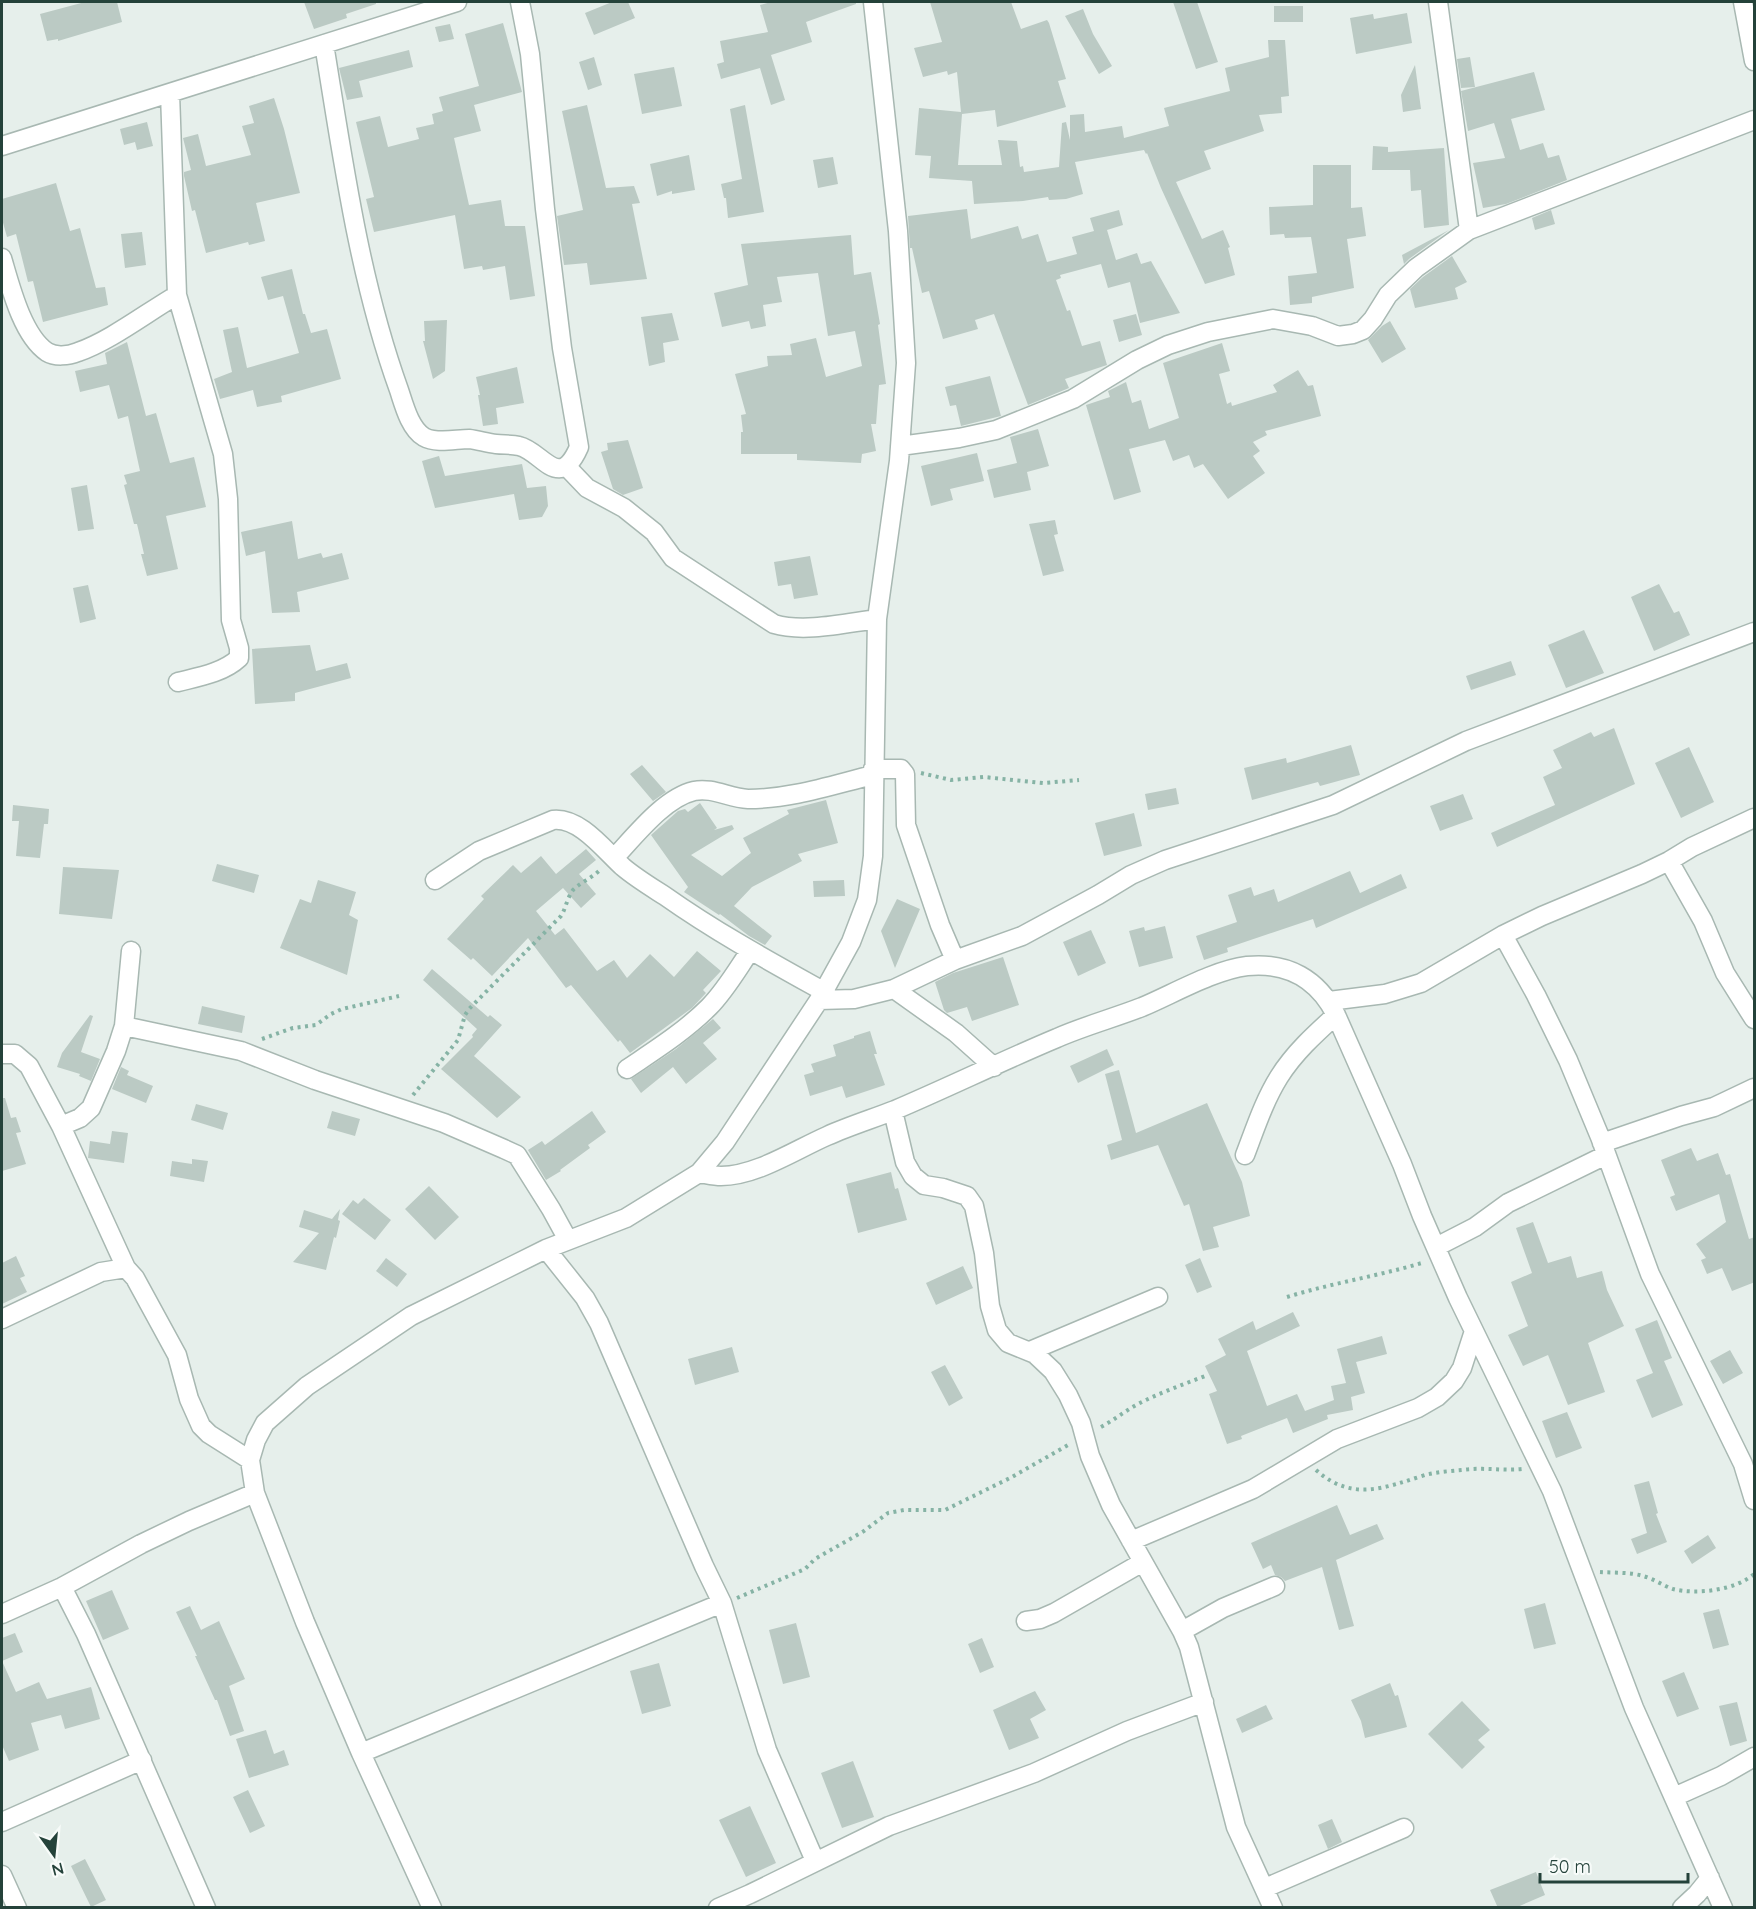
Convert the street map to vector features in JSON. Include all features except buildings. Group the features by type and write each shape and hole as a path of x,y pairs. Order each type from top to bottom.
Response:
{"street":[{"path":"2,146 324,44 407,9 458,2"},
{"path":"324,44 348,188 366,272 388,359 408,417 419,434 427,439 470,439 520,446 554,468 566,466 579,447 562,348 544,209 530,54 520,2"},
{"path":"432,1908 361,1753 305,1622 255,1493 250,1460 256,1440 266,1424 307,1386 411,1316 546,1249 626,1218 699,1173 725,1142 821,995 850,942 867,900 873,856 877,619 900,446 906,363 898,231 873,2"},
{"path":"1438,2 1469,230"},
{"path":"1743,2 1755,61"},
{"path":"170,93 177,295 223,454 228,499 231,620 239,648 239,658 233,664 218,671 178,682"},
{"path":"900,446 959,438 996,430 1073,399 1137,360 1168,345 1208,332 1273,319 1312,326 1338,336 1353,334 1363,330 1388,295 1416,268 1469,230 1755,120"},
{"path":"2,258 19,310 33,336 47,352 63,356 78,352 106,338 177,295"},
{"path":"566,466 586,488 624,508 654,532 673,558 774,624 800,628 877,619"},
{"path":"435,880 479,851 553,820 563,819 576,825 624,867 697,919 821,995 854,999 894,989 955,960 1022,936 1131,875 1165,860 1333,805 1466,741 1755,632"},
{"path":"613,856 652,818 676,799 694,791 712,790 720,795 746,799 791,796 873,772 902,769 905,774 906,825 940,925 955,960"},
{"path":"1245,1155 1279,1077 1332,1008 1421,983 1503,935 1669,861 1692,847 1755,818"},
{"path":"1669,861 1703,921 1725,973 1755,1019"},
{"path":"1503,935 1568,1060 1654,1284 1749,1462 1755,1500"},
{"path":"61,1126 80,1118 91,1108 124,1026 130,951"},
{"path":"627,1069 669,1041 709,1007 750,951"},
{"path":"699,1173 722,1176 742,1173 775,1161 828,1135 893,1111 1058,1038 1224,972 1247,966 1269,966 1287,969 1308,980 1332,1008 1402,1164 1438,1252 1541,1467 1584,1571 1621,1676 1723,1908"},
{"path":"894,989 956,1033 994,1066"},
{"path":"124,1026 241,1051 315,1080 444,1123 517,1155 568,1240"},
{"path":"2,1054 15,1054 29,1066 61,1126 126,1268 135,1278 177,1355 191,1407 201,1426 209,1434 250,1460"},
{"path":"1438,1252 1508,1203 1604,1149 1681,1116 1714,1107 1755,1088"},
{"path":"893,1111 905,1162 913,1176 924,1185 943,1188 967,1196 974,1206 984,1253 990,1306 998,1330 1008,1342 1035,1354 1053,1371 1077,1413 1101,1483 1182,1631 1189,1647 1236,1827 1273,1908"},
{"path":"546,1249 585,1298 599,1323 723,1606 767,1750 815,1861"},
{"path":"2,1319 100,1272 126,1268"},
{"path":"1030,1351 1158,1297"},
{"path":"1131,1540 1253,1489 1337,1439 1418,1407 1437,1397 1455,1382 1474,1331"},
{"path":"2,1614 62,1587 141,1544 255,1493"},
{"path":"1026,1621 1054,1614 1143,1562"},
{"path":"1182,1631 1213,1613 1275,1586"},
{"path":"62,1587 86,1634 206,1908"},
{"path":"361,1753 723,1606"},
{"path":"718,1908 890,1826 1035,1773 1127,1731 1204,1702"},
{"path":"1674,1797 1721,1776 1755,1757"},
{"path":"2,1822 142,1760"},
{"path":"1265,1888 1404,1828"},
{"path":"2,1875 17,1908"},
{"path":"1682,1908 1710,1878"}],"path":[{"path":"905,774 919,773 951,780 984,777 1043,783 1078,780"},
{"path":"401,1109 458,1040 469,1009 561,916 568,896 574,888 596,873 613,856"},
{"path":"241,1051 277,1032 316,1025 342,1009 399,996"},
{"path":"1287,1297 1396,1271 1438,1252"},
{"path":"723,1606 805,1569 815,1559 864,1531 888,1513 904,1510 945,1510 1012,1477 1084,1435 1114,1421 1144,1401 1205,1376"},
{"path":"1303,1459 1320,1474 1346,1489 1369,1489 1395,1485 1428,1474 1466,1469 1507,1471 1541,1467"},
{"path":"1584,1571 1640,1575 1660,1581 1672,1588 1691,1590 1725,1589 1741,1584 1755,1574"}]}
